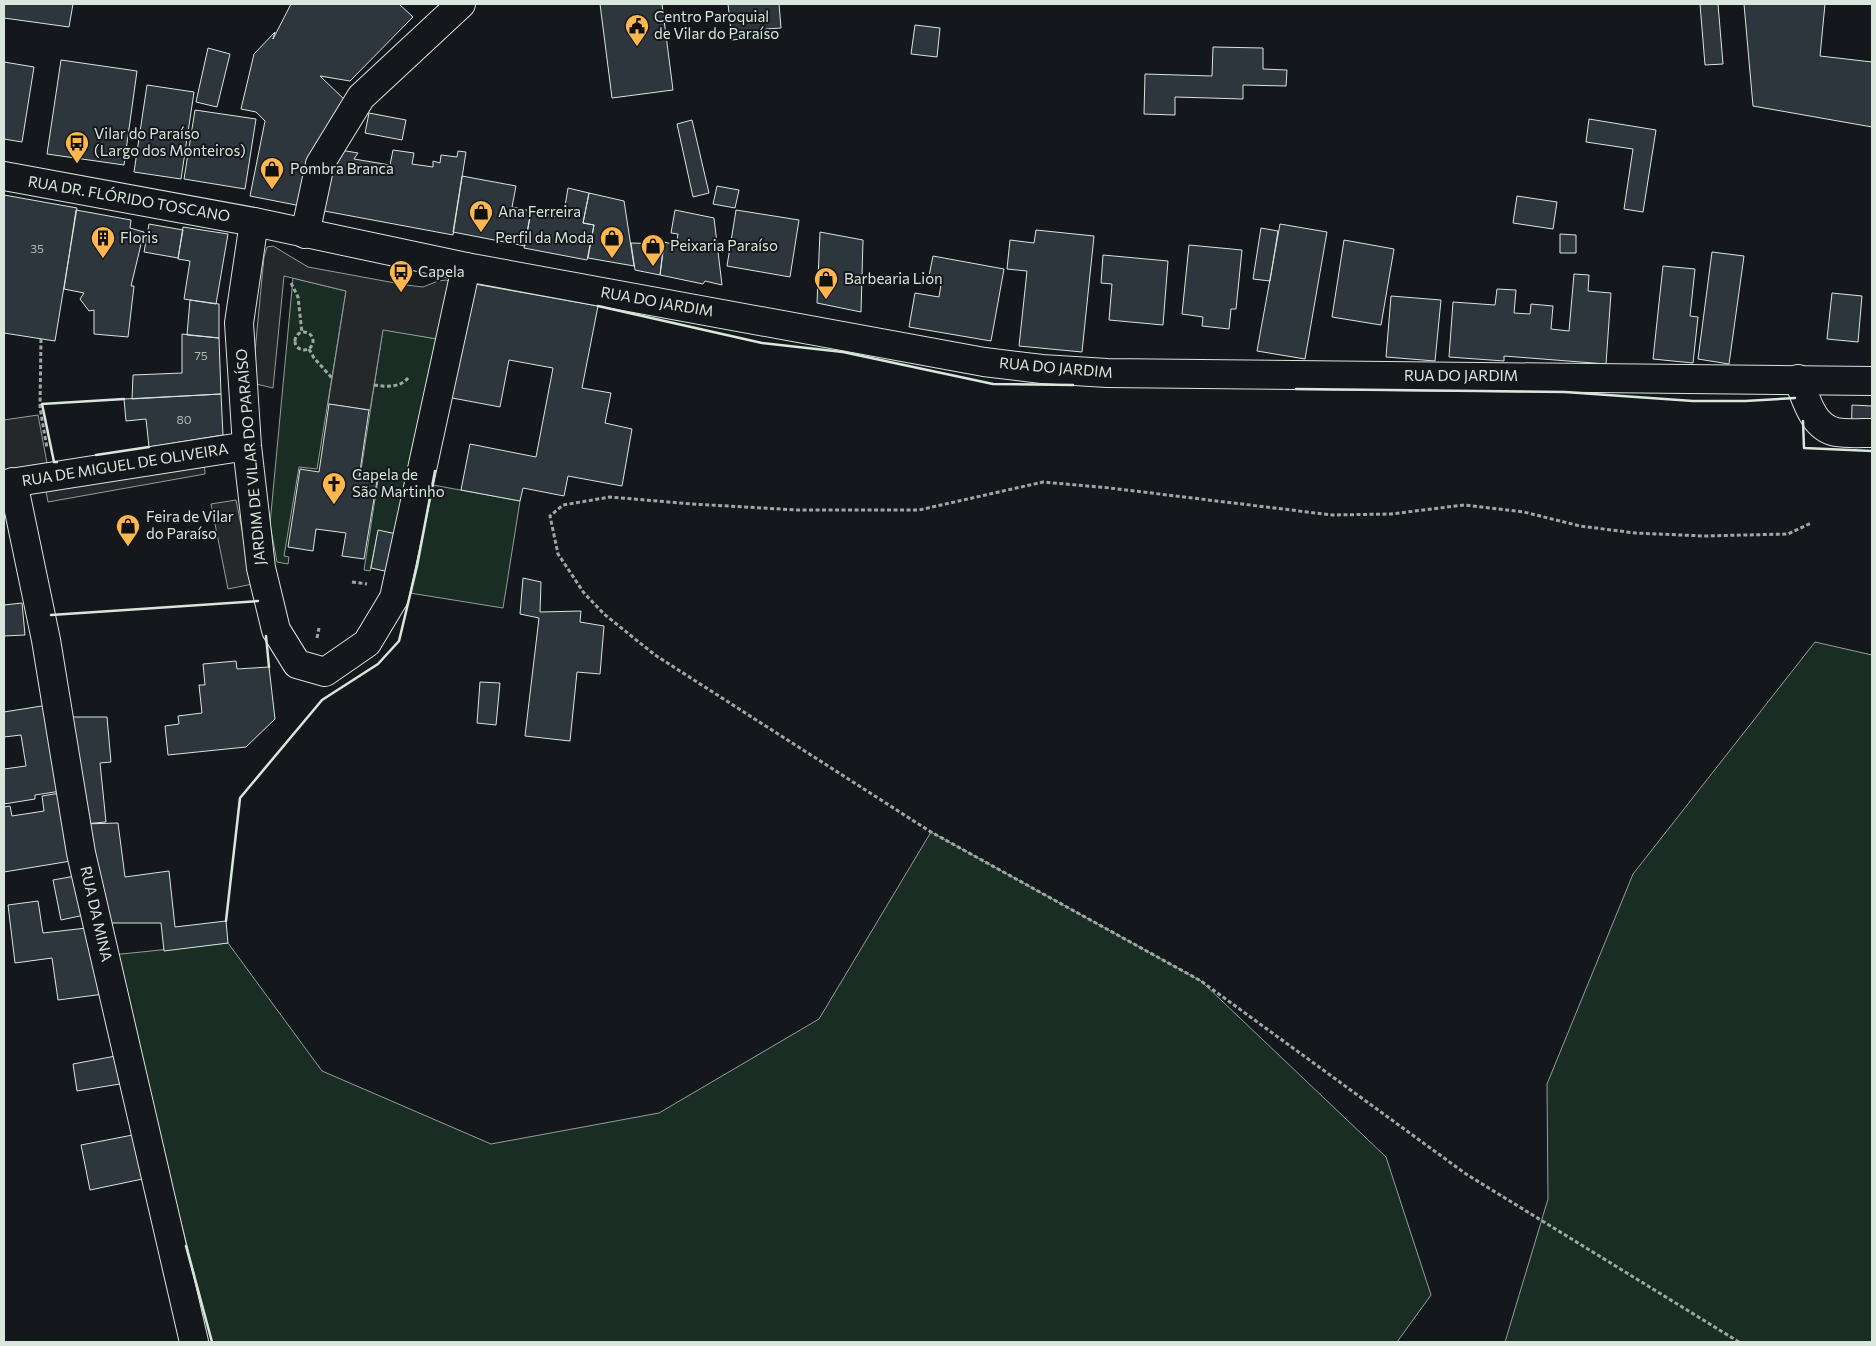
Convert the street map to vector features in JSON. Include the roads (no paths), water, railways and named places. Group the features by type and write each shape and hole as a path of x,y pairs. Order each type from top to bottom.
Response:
{"street":[{"path":"305,234 320,164 361,97 461,4"},
{"name":"RUA DR. FLÓRIDO TOSCANO","path":"4,176 254,222"},
{"name":"RUA DO JARDIM","path":"254,222 466,267 984,362 1042,369 1107,373 1872,381"},
{"name":"JARDIM DE VILAR DO PARAÍSO","path":"254,222 239,324 247,446 260,568 276,630 297,664 325,672 367,643 394,598 466,267"},
{"path":"1798,379 1813,416 1822,425 1835,432 1872,433"},
{"name":"RUA DE MIGUEL DE OLIVEIRA","path":"8,483 247,446"},
{"name":"RUA DA MINA","path":"8,483 46,640 81,852 194,1342"}],"place":[{"name":"Centro Paroquial de Vilar do Paraíso","path":"637,47"},
{"name":"Vilar do Paraíso (Largo dos Monteiros)","path":"77,164"},
{"name":"Pombra Branca","path":"272,190"},
{"name":"Ana Ferreira","path":"481,233"},
{"name":"Floris","path":"103,259"},
{"name":"Perfil da Moda","path":"612,259"},
{"name":"Peixaria Paraíso","path":"653,267"},
{"name":"Capela","path":"401,293"},
{"name":"Barbearia Lion","path":"826,300"},
{"name":"Capela de São Martinho","path":"334,505"},
{"name":"Feira de Vilar do Paraíso","path":"128,547"}]}
